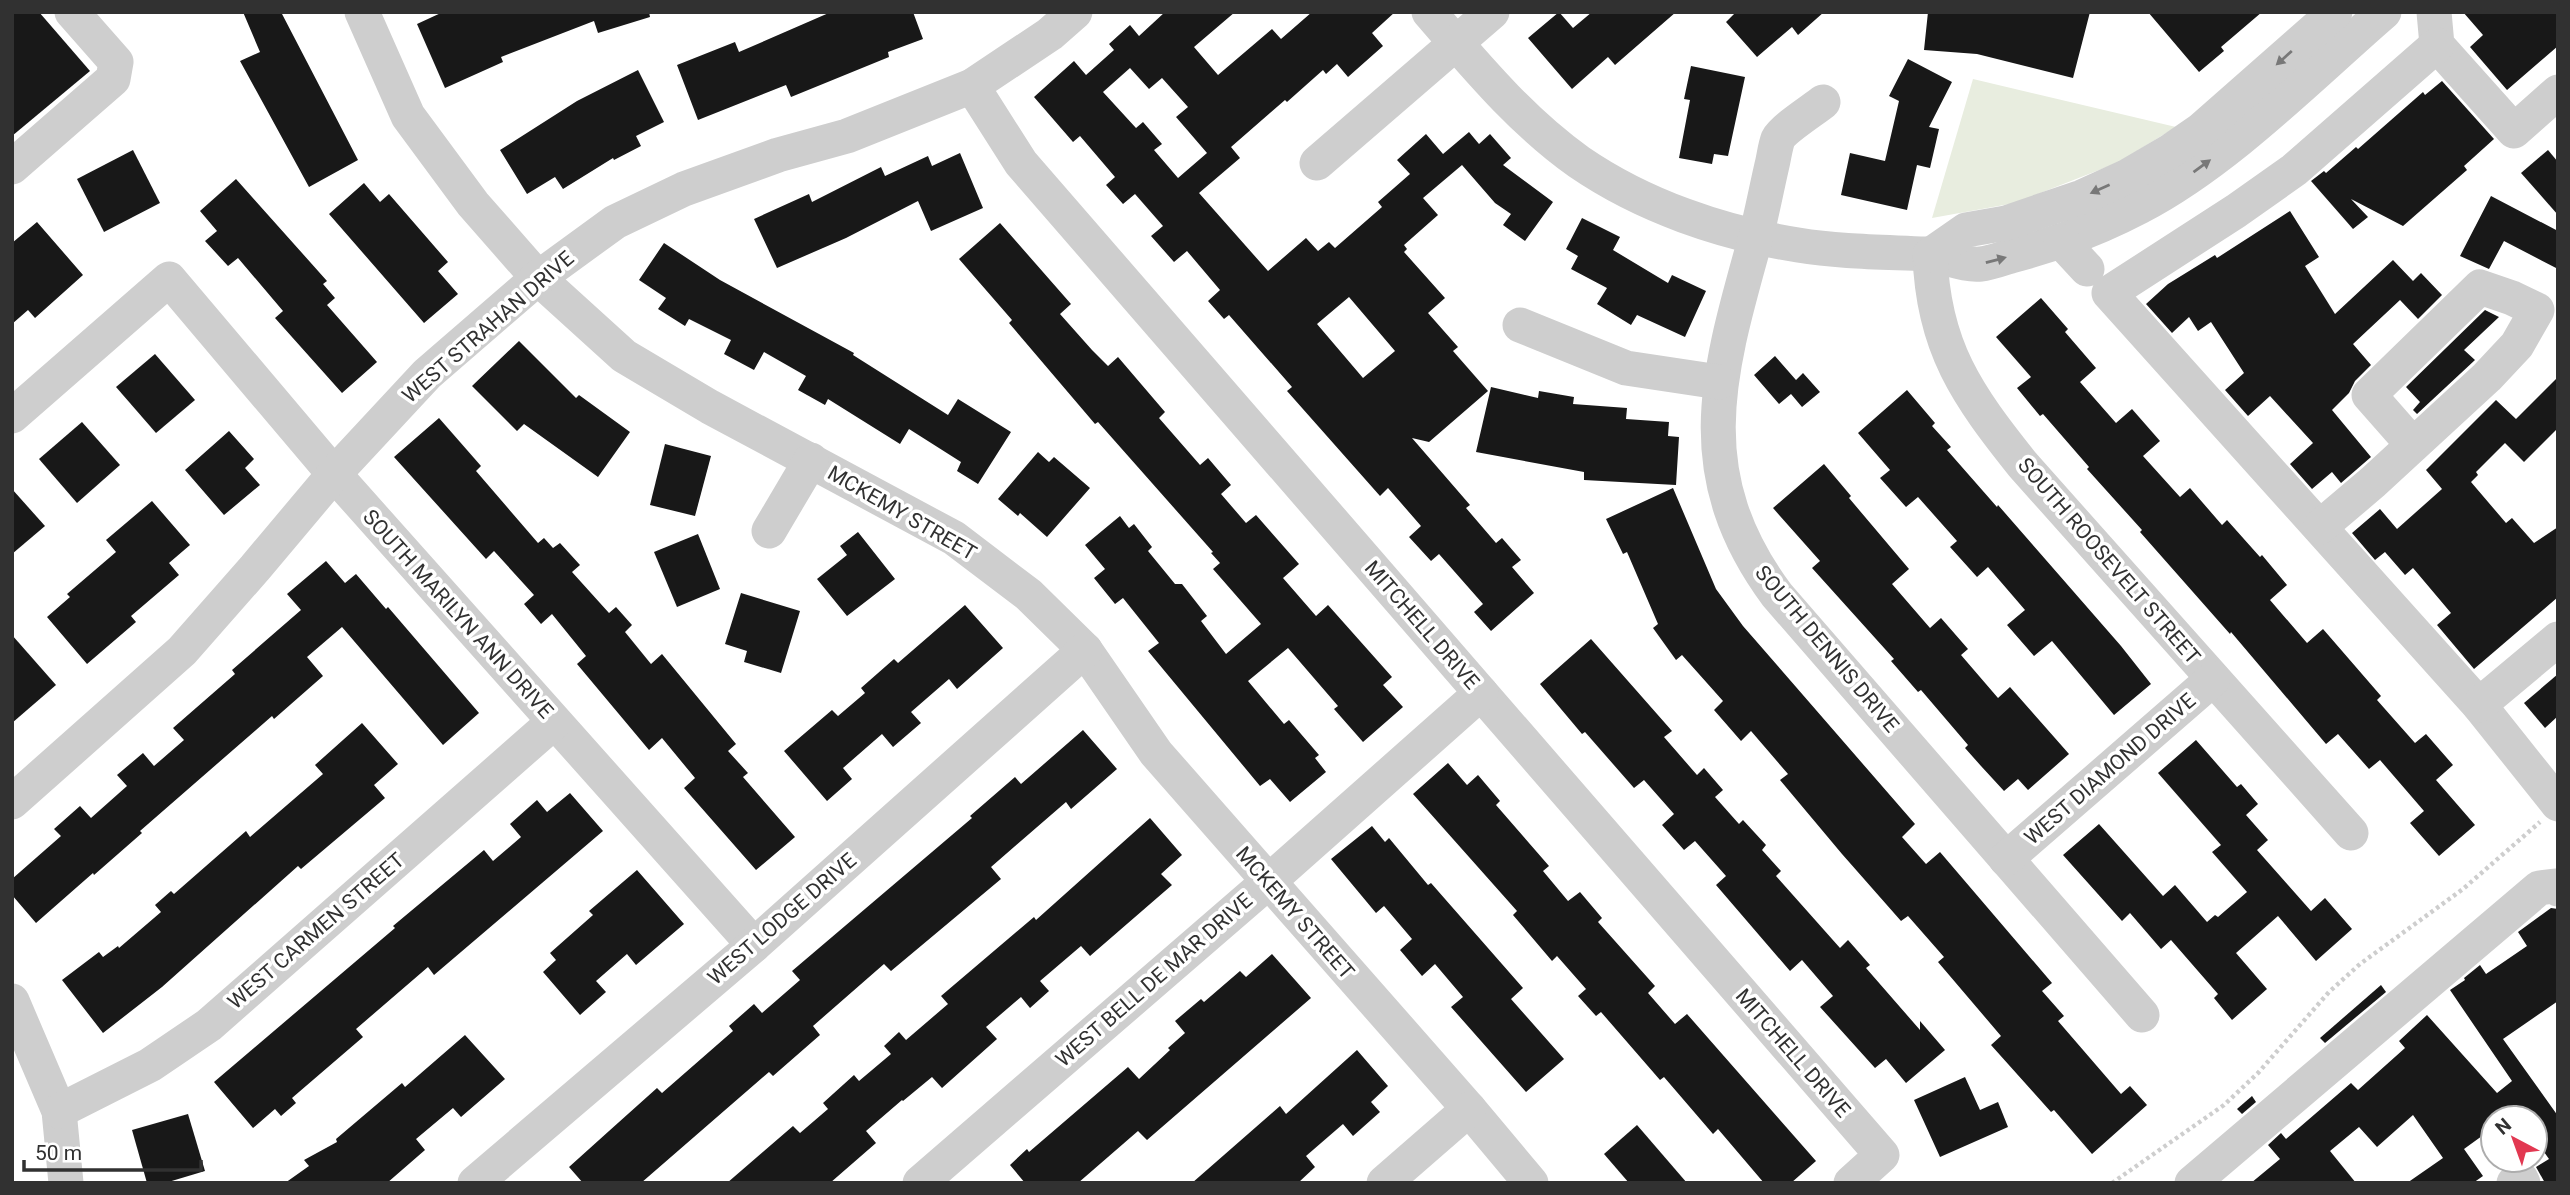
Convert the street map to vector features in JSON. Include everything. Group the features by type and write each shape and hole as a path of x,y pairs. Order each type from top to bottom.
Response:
{"street":[{"path":"12,167 113,79 116,62 72,12"},
{"name":"MCKEMY STREET","path":"362,12 408,116 473,204 538,278 624,356 710,407 954,538 1030,595 1085,650 1156,753 1531,1183"},
{"name":"WEST STRAHAN DRIVE","path":"12,802 182,651 334,474 427,374 538,278 615,222 684,188 778,155 847,136 972,86 1050,33 1074,12"},
{"path":"1429,12 1497,89 1549,139 1581,163 1683,216 1797,245 1848,251 1930,255 1979,264 2061,241 2140,207 2188,177 2235,142 2384,12"},
{"path":"1317,163 1492,12"},
{"path":"1930,255 1966,230 2006,223 2082,197 2126,177 2172,150 2201,130 2335,12"},
{"path":"2553,810 2479,705 2109,293 2294,170 2435,29 2514,131 2558,93"},
{"name":"MITCHELL DRIVE","path":"972,86 1021,163 1882,1155 1851,1183"},
{"name":"SOUTH DENNIS DRIVE","path":"1823,102 1779,137 1720,382 1717,436 1720,464 1736,524 1755,564 1796,617 2142,1015"},
{"path":"2061,241 2087,269"},
{"name":"SOUTH ROOSEVELT STREET","path":"1930,255 1931,285 1937,322 1964,385 2023,464 2351,833"},
{"name":"SOUTH MARILYN ANN DRIVE","path":"12,416 169,279 334,474 754,945"},
{"path":"2320,527 2413,445 2487,377 2516,345 2536,310 2480,287 2369,395 2413,445"},
{"path":"1520,325 1626,368 1720,382"},
{"path":"769,531 811,460"},
{"path":"2479,705 2558,639"},
{"name":"WEST LODGE DRIVE","path":"488,1179 1085,650"},
{"name":"WEST DIAMOND DRIVE","path":"2006,859 2213,679"},
{"name":"WEST BELL DE MAR DRIVE","path":"920,1183 1268,882 1481,693"},
{"name":"WEST CARMEN STREET","path":"59,1111 150,1065 209,1026 554,722"},
{"path":"2192,1183 2539,888 2557,883"},
{"path":"12,1001 59,1111 66,1183"},
{"path":"1384,1183 1469,1109"},
{"path":"2514,1183 2521,1179 2523,1183"}],"path":[{"path":"2112,1183 2224,1105 2258,1073 2329,992 2360,964 2463,889 2553,810"}],"shaded area":[{"path":"1973,79 2176,127 2117,163 2015,203 1932,218"}],"building":[{"path":"12,12 39,12 90,71 12,136"},
{"path":"243,12 281,12 358,160 309,187 240,61 260,52"},
{"path":"443,12 649,12 650,17 598,33 594,21 501,57 503,62 445,88 417,24"},
{"path":"831,12 913,12 923,39 888,52 889,57 791,97 786,85 698,120 677,65 735,42 739,52"},
{"path":"1165,12 1235,12 1194,47 1218,75 1272,29 1281,39 1312,12 1395,12 1372,33 1383,46 1348,77 1337,64 1326,74 1323,70 1287,102 1285,100 1231,147 1240,158 1199,193 1268,271 1306,238 1318,251 1329,242 1335,248 1382,207 1378,202 1410,174 1397,160 1426,134 1443,154 1469,132 1479,144 1490,134 1511,158 1503,165 1553,202 1525,241 1503,225 1511,214 1495,203 1462,165 1423,198 1438,215 1404,245 1407,249 1404,252 1445,298 1428,313 1458,347 1453,351 1488,391 1429,442 1412,438 1470,505 1466,508 1496,543 1502,538 1521,560 1512,567 1534,593 1491,631 1474,612 1483,604 1439,554 1431,561 1409,537 1421,526 1388,488 1380,496 1287,391 1292,387 1229,315 1224,319 1208,301 1220,290 1187,251 1174,262 1151,236 1163,226 1135,194 1123,204 1106,185 1115,177 1080,136 1073,142 1034,97 1074,61 1086,75 1114,50 1109,44 1130,25 1139,36","holes":["1130,68 1149,89 1162,78 1188,107 1176,117 1207,153 1178,178 1154,150 1162,144 1143,122 1136,128 1103,92","1349,297 1395,351 1363,378 1317,324"]},
{"path":"1559,12 1573,28 1592,12 1676,12 1615,65 1608,57 1572,89 1528,38"},
{"path":"1736,12 1824,12 1798,35 1792,27 1757,57 1726,22"},
{"path":"1928,12 2090,12 2073,78 1977,54 1924,50"},
{"path":"2148,12 2262,12 2221,47 2224,51 2199,72"},
{"path":"2463,12 2558,12 2558,46 2507,90 2470,47 2483,35"},
{"path":"1908,59 1952,82 1929,127 1939,129 1930,168 1917,165 1907,210 1841,195 1850,153 1885,161 1899,101 1889,96"},
{"path":"1691,66 1745,77 1728,156 1714,154 1712,164 1679,158 1690,100 1684,99"},
{"path":"638,70 664,122 636,136 641,146 614,160 613,158 563,189 555,177 527,194 500,150 577,101"},
{"path":"2442,81 2494,139 2464,166 2467,170 2403,226 2351,199 2368,217 2353,229 2311,181 2324,171 2326,173 2356,147 2358,149 2423,92 2425,95"},
{"path":"133,150 160,203 104,232 77,179"},
{"path":"2548,150 2558,162 2558,215 2521,173"},
{"path":"960,153 983,208 931,231 918,201 846,238 777,268 754,219 809,194 812,202 881,167 885,176 928,156 932,166"},
{"path":"236,179 327,281 323,284 335,298 327,305 377,362 342,393 275,318 283,311 238,258 228,266 205,241 217,231 200,211"},
{"path":"364,183 380,202 389,194 448,262 438,271 458,294 424,323 329,214"},
{"path":"2491,196 2558,231 2558,269 2504,241 2489,269 2460,256"},
{"path":"2290,211 2319,257 2305,266 2335,314 2393,260 2413,281 2421,273 2442,295 2418,319 2400,300 2353,344 2371,365 2332,410 2371,457 2341,483 2332,472 2312,489 2290,464 2313,443 2270,396 2248,416 2225,390 2244,373 2211,322 2198,331 2189,317 2172,333 2146,304 2168,284 2215,255 2217,258"},
{"path":"1582,218 1620,237 1613,250 1668,283 1672,275 1706,291 1685,337 1637,315 1631,325 1597,304 1607,288 1571,269 1578,256 1566,249"},
{"path":"37,222 83,275 35,318 28,310 12,324 12,243"},
{"path":"1000,223 1071,304 1060,314 1108,366 1118,357 1165,412 1159,418 1200,465 1208,458 1231,485 1221,494 1246,523 1256,515 1299,564 1283,578 1316,616 1328,605 1392,677 1383,685 1403,707 1363,742 1334,709 1338,706 1288,648 1248,681 1284,724 1289,720 1319,755 1315,758 1326,772 1290,802 1270,779 1260,786 1148,651 1159,643 1123,598 1115,604 1094,578 1105,569 1085,545 1120,516 1129,528 1134,524 1152,547 1148,551 1175,584 1182,584 1207,616 1201,621 1226,654 1261,624 1213,569 1220,563 1211,553 1213,552 1098,422 1095,424 1009,323 1012,320 959,259"},
{"path":"664,243 720,280 854,353 853,355 948,415 958,399 1011,432 978,484 957,471 961,462 909,429 900,444 828,399 825,405 798,390 806,376 764,352 754,370 724,354 731,340 689,319 685,326 658,309 666,298 639,280"},
{"path":"2041,298 2068,329 2065,332 2096,368 2080,382 2116,423 2132,409 2160,441 2143,456 2180,497 2190,488 2222,525 2227,520 2260,557 2262,555 2287,585 2270,600 2307,643 2323,629 2381,696 2377,700 2415,743 2426,734 2453,765 2436,780 2475,825 2439,856 2410,823 2424,811 2380,760 2369,769 2338,734 2326,744 2231,632 2230,634 2140,532 2142,530 2087,469 2089,467 2043,414 2040,416 2017,388 2031,377 1996,337"},
{"path":"2485,310 2499,317 2464,350 2475,360 2417,414 2413,410 2420,402 2406,387"},
{"path":"519,341 576,398 579,395 630,432 598,477 524,424 517,431 472,386"},
{"path":"155,354 195,400 156,433 116,387"},
{"path":"1775,356 1796,380 1803,373 1820,392 1802,407 1791,394 1779,404 1754,375"},
{"path":"2558,377 2558,428 2524,462 2505,443 2476,472 2478,475 2471,482 2506,523 2512,518 2534,543 2558,527 2558,597 2474,669 2437,625 2451,613 2413,568 2405,575 2385,552 2375,560 2352,533 2380,509 2397,529 2442,489 2426,470 2496,400 2516,419"},
{"path":"1491,387 1538,398 1539,391 1574,397 1573,404 1627,408 1626,419 1669,422 1668,436 1679,437 1676,485 1584,480 1584,472 1476,452"},
{"path":"1907,390 1935,423 1932,426 1951,447 1947,450 2121,646 2151,684 2114,715 2052,641 2034,656 2007,625 2025,610 1988,567 1977,577 1950,547 1957,541 1918,497 1906,507 1880,478 1890,470 1858,433"},
{"path":"439,418 481,466 476,471 538,543 544,538 553,548 560,543 580,565 572,572 609,613 616,607 632,625 625,632 651,664 662,654 736,744 728,751 748,773 743,777 795,837 756,870 684,788 695,778 662,738 649,750 577,664 586,656 552,614 541,624 524,604 534,595 494,551 486,559 394,457"},
{"path":"82,422 120,465 77,503 39,459"},
{"path":"229,431 254,459 245,468 260,485 224,515 185,470"},
{"path":"665,444 711,456 695,516 650,505"},
{"path":"1038,452 1049,462 1054,457 1090,488 1047,537 1020,513 1018,516 998,499"},
{"path":"1824,464 1909,569 1892,584 1930,628 1941,618 1968,649 1961,655 1998,698 2010,687 2069,754 2028,790 2018,779 2004,791 1981,766 1965,748 1968,745 1921,690 1918,692 1891,661 1894,659 1812,568 1820,561 1773,508"},
{"path":"1673,488 1716,589 1743,626 1915,824 1902,837 1926,864 1940,852 2052,983 2042,991 2064,1016 2058,1021 2121,1094 2130,1086 2147,1105 2092,1154 1991,1045 2001,1036 1938,962 1944,957 1908,916 1901,921 1842,854 1780,780 1788,774 1751,731 1741,741 1714,710 1723,701 1682,655 1676,660 1653,628 1658,624 1627,552 1623,554 1606,519"},
{"path":"12,489 45,526 12,554"},
{"path":"152,501 190,545 169,563 179,575 131,616 136,622 87,664 47,617 70,597 67,594 116,552 106,540"},
{"path":"858,532 895,579 847,616 817,579 847,555 840,546"},
{"path":"698,534 720,589 677,607 654,552"},
{"path":"326,561 345,583 356,574 479,713 443,745 342,627 307,657 323,676 274,719 272,716 140,831 142,833 36,923 12,895 12,879 61,836 54,829 80,806 91,818 127,786 117,775 143,753 154,766 184,740 173,728 235,674 232,670 301,610 287,594"},
{"path":"741,593 800,611 781,673 744,662 747,651 725,644"},
{"path":"965,605 1003,648 957,689 949,679 911,712 921,723 893,747 882,734 843,768 852,779 827,801 784,751 832,710 838,716 865,693 861,688 894,659 898,663"},
{"path":"12,635 56,685 12,723"},
{"path":"1591,639 1672,731 1664,737 1697,775 1704,768 1723,790 1715,797 1739,824 1743,820 1766,845 1762,850 1781,871 1776,876 1840,948 1848,940 1870,965 1866,968 1920,1030 1920,1021 1945,1050 1906,1083 1886,1059 1875,1068 1820,1007 1833,996 1802,960 1790,971 1716,885 1726,876 1695,841 1684,850 1662,825 1674,814 1644,780 1634,788 1585,732 1582,734 1540,684"},
{"path":"2558,674 2558,716 2545,728 2524,703"},
{"path":"362,723 398,764 374,785 385,798 301,869 298,866 162,987 103,1033 62,980 99,952 103,957 118,946 119,948 161,912 155,905 171,891 174,894 246,831 250,837 323,774 315,765"},
{"path":"1083,730 1117,769 1071,809 1066,802 991,867 1001,879 891,971 884,964 813,1026 820,1035 773,1076 769,1072 641,1183 583,1183 569,1167 657,1088 662,1093 733,1031 729,1026 754,1004 762,1013 800,980 792,971 972,818 970,816 1015,777 1021,784"},
{"path":"2196,740 2237,787 2241,784 2258,804 2246,815 2268,840 2257,850 2311,911 2325,898 2352,929 2316,961 2278,916 2236,953 2267,989 2232,1020 2214,998 2218,994 2171,940 2161,949 2130,913 2122,921 2063,855 2099,824 2163,896 2175,885 2207,922 2215,915 2218,917 2247,892 2212,852 2221,845 2158,773"},
{"path":"1448,763 1467,785 1478,775 1500,801 1496,805 1549,866 1543,871 1568,901 1580,892 1602,918 1598,922 1655,986 1648,993 1675,1024 1687,1014 1816,1161 1791,1183 1764,1183 1718,1129 1713,1134 1664,1077 1660,1080 1601,1012 1596,1016 1578,996 1586,989 1557,956 1552,961 1513,915 1517,911 1413,794"},
{"path":"570,793 603,831 434,975 428,967 356,1029 363,1037 292,1098 296,1103 281,1116 275,1109 253,1128 214,1082 484,850 493,861 521,837 510,824 537,800 547,812"},
{"path":"1150,818 1182,855 1161,874 1172,885 1090,956 1081,946 1040,981 1049,991 1030,1008 1021,997 986,1027 997,1039 942,1088 932,1077 902,1100 866,1131 876,1143 830,1183 727,1183 793,1126 800,1133 828,1109 823,1103 854,1075 859,1081 891,1054 884,1046 899,1032 906,1040 948,1004 941,996 1034,917 1036,920"},
{"path":"1372,826 1385,842 1389,838 1428,885 1431,883 1523,988 1511,999 1564,1059 1526,1092 1451,1007 1463,997 1435,964 1422,976 1400,950 1412,939 1384,906 1376,913 1331,859"},
{"path":"637,870 684,924 636,965 627,954 596,981 606,992 580,1015 543,972 556,960 550,953 593,915 589,911"},
{"path":"2551,908 2558,909 2558,1001 2503,1039 2558,1116 2558,1183 2545,1183 2540,1174 2549,1174 2549,1104 2479,1104 2479,1138 2464,1149 2479,1174 2483,1176 2473,1183 2407,1183 2443,1158 2413,1115 2377,1147 2359,1127 2330,1151 2356,1183 2251,1183 2280,1159 2268,1145 2281,1133 2286,1139 2351,1083 2358,1090 2405,1048 2399,1041 2427,1015 2497,1093 2512,1081 2450,990 2480,965 2486,974 2527,946 2518,932"},
{"path":"1272,954 1311,998 1147,1140 1138,1131 1078,1183 1025,1183 1010,1165 1027,1149 1029,1152 1128,1067 1139,1079 1185,1033 1175,1021 1201,999 1204,1002 1240,971 1246,977"},
{"path":"2381,985 2386,992 2325,1043 2320,1038"},
{"path":"465,1035 505,1079 461,1117 453,1108 416,1139 425,1150 387,1183 285,1183 309,1166 304,1160 337,1142 336,1139 402,1083 405,1087"},
{"path":"1357,1050 1388,1086 1371,1102 1380,1112 1353,1136 1343,1124 1306,1156 1315,1167 1298,1183 1192,1183 1280,1106 1286,1114"},
{"path":"1965,1077 1980,1110 1998,1102 2008,1127 1940,1157 1914,1100"},
{"path":"2252,1096 2256,1102 2242,1114 2237,1109"},
{"path":"188,1114 205,1171 165,1183 147,1183 132,1130"},
{"path":"1637,1125 1687,1183 1629,1183 1604,1154"}]}
